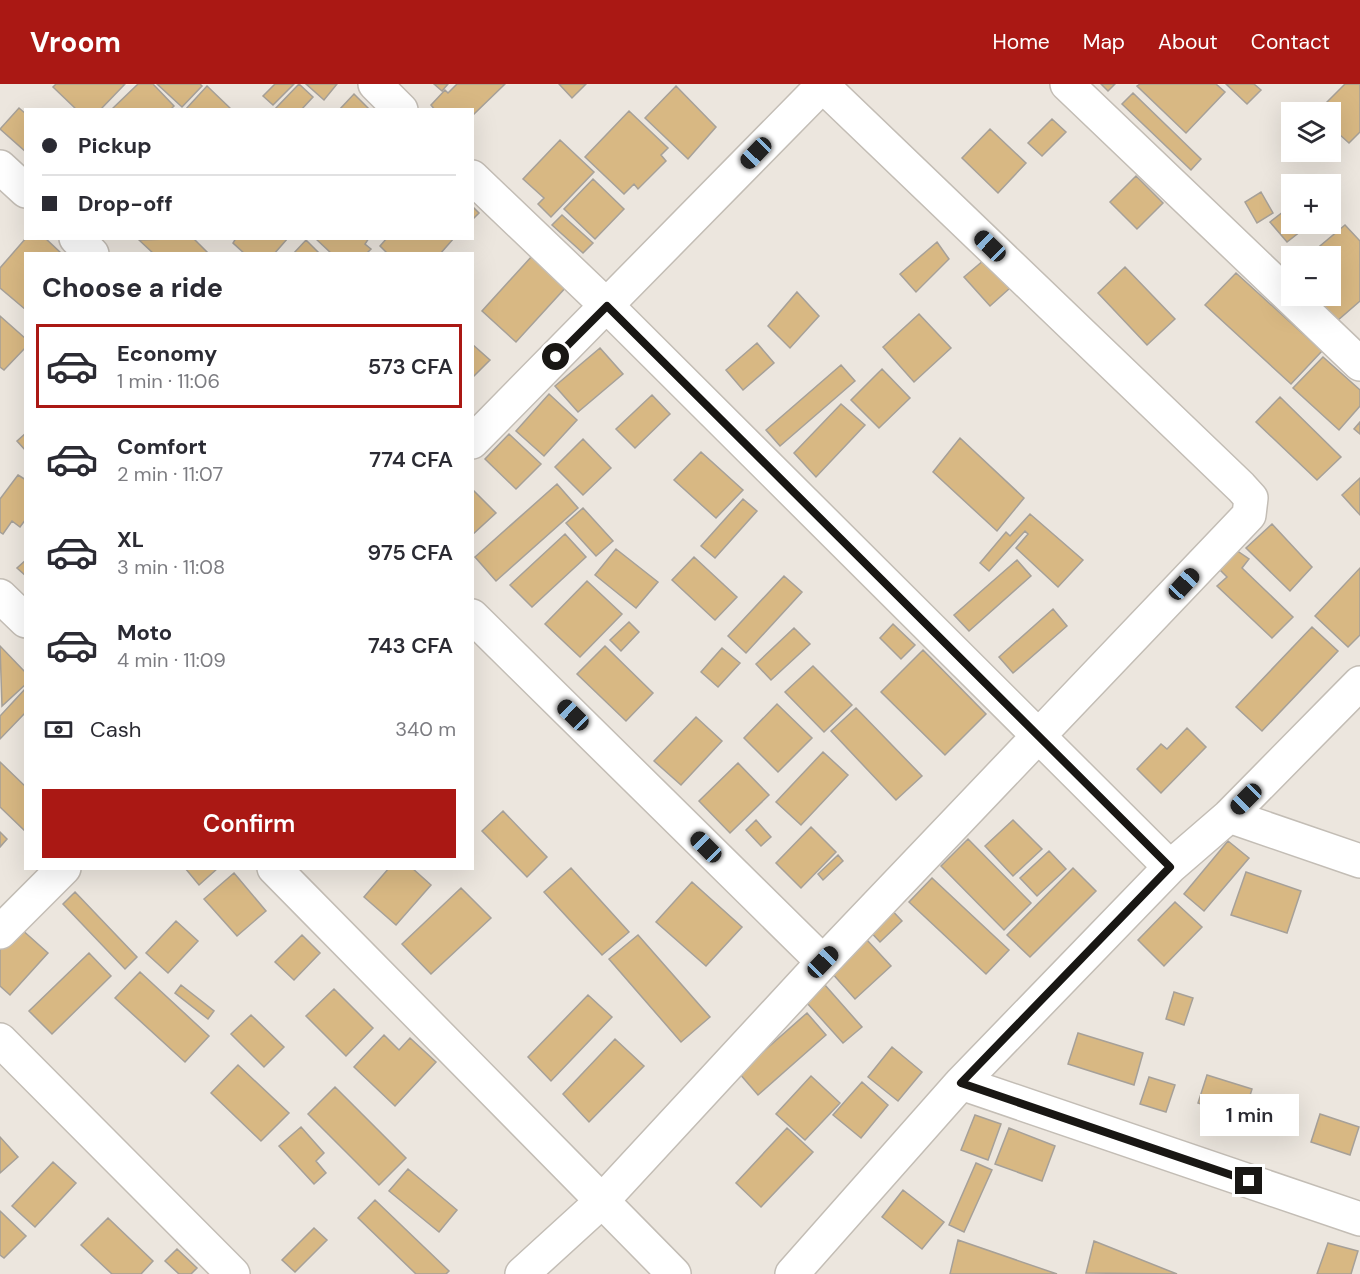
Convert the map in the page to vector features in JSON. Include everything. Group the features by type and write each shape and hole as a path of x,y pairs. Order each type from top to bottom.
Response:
{"street":[{"path":"375,84 399,108"},
{"path":"1067,84 1360,364"},
{"path":"474,440 823,85 1251,498 1249,515 823,962 601,1202 522,1274"},
{"path":"0,167 24,189"},
{"path":"474,179 607,306 1170,867"},
{"path":"78,240 90,252"},
{"path":"0,596 24,619"},
{"path":"474,618 823,962"},
{"path":"792,1274 961,1083 1170,867 1229,816 1360,683"},
{"path":"1229,816 1360,861"},
{"path":"0,932 62,870"},
{"path":"276,870 674,1274"},
{"path":"0,1040 233,1274"},
{"path":"961,1083 1360,1219"}],"building":[{"path":"56,84 125,84 102,108 75,108 53,87"},
{"path":"138,84 153,84 174,106 172,108 113,108"},
{"path":"157,84 200,84 202,86 182,107"},
{"path":"275,84 294,84 273,105 263,96"},
{"path":"299,84 313,97 303,108 276,108"},
{"path":"306,84 337,84 324,100"},
{"path":"434,84 448,84 442,91"},
{"path":"457,84 505,84 474,114 474,108 433,108 431,105 445,90 448,93"},
{"path":"559,84 586,84 572,98"},
{"path":"1101,84 1115,84 1108,91"},
{"path":"1140,84 1216,84 1225,92 1186,133 1137,86"},
{"path":"1226,84 1254,84 1261,90 1247,104"},
{"path":"1345,84 1360,84 1360,132 1349,143 1341,136 1341,102 1327,102"},
{"path":"207,86 230,108 187,108"},
{"path":"676,86 716,127 688,159 645,118"},
{"path":"1133,93 1201,159 1191,170 1122,104"},
{"path":"354,94 368,108 341,108"},
{"path":"19,108 24,112 24,150 0,129"},
{"path":"629,111 668,148 661,155 666,161 638,189 634,184 624,194 585,157"},
{"path":"1052,119 1066,132 1042,156 1028,143"},
{"path":"990,129 1026,163 998,193 962,158"},
{"path":"560,140 594,172 551,217 538,204 544,198 523,179"},
{"path":"1136,176 1163,203 1137,229 1110,202"},
{"path":"593,179 624,209 595,239 564,209"},
{"path":"1261,192 1273,213 1257,223 1245,202"},
{"path":"474,208 479,213 474,218"},
{"path":"1281,214 1281,234 1297,234 1287,242 1270,222"},
{"path":"562,215 593,243 583,253 552,225"},
{"path":"1345,225 1360,241 1360,301 1337,321 1323,306 1341,306 1341,246 1320,246 1334,234 1341,234 1341,228"},
{"path":"24,240 47,240 60,252 24,252 24,308 0,288 0,268"},
{"path":"139,240 195,240 207,252 152,252"},
{"path":"235,240 286,240 276,252 243,252 233,243"},
{"path":"306,240 318,252 295,252"},
{"path":"317,240 368,240 365,244 371,249 368,252 330,252"},
{"path":"385,240 452,240 442,252 386,252 380,246"},
{"path":"937,242 949,259 916,292 900,274"},
{"path":"532,256 567,286 516,342 482,311"},
{"path":"984,260 1010,288 990,306 964,277"},
{"path":"1125,267 1175,319 1147,345 1098,293"},
{"path":"1236,273 1322,351 1291,384 1205,305"},
{"path":"797,292 819,316 790,348 768,326"},
{"path":"919,314 951,348 914,382 883,347"},
{"path":"0,316 24,337 24,349 4,370 0,367"},
{"path":"757,343 774,363 743,390 726,370"},
{"path":"474,346 490,360 474,376"},
{"path":"600,348 623,374 578,412 555,386"},
{"path":"1323,357 1360,390 1360,406 1339,430 1293,388"},
{"path":"841,365 855,381 780,446 766,430"},
{"path":"882,369 910,398 879,428 851,400"},
{"path":"549,394 577,420 544,456 516,431"},
{"path":"652,395 670,414 635,448 616,429"},
{"path":"1280,397 1341,457 1317,480 1256,422"},
{"path":"841,404 865,425 816,477 794,453"},
{"path":"1360,422 1360,434 1354,429"},
{"path":"509,434 541,464 516,489 485,459"},
{"path":"24,435 24,449 17,441"},
{"path":"960,438 1024,498 997,531 933,472"},
{"path":"583,439 611,468 583,495 555,467"},
{"path":"701,452 743,490 716,518 674,480"},
{"path":"18,475 24,479 24,522 20,527 12,521 3,534 0,532 0,499"},
{"path":"1360,478 1360,515 1342,495"},
{"path":"557,484 578,508 496,581 475,557"},
{"path":"474,491 496,513 474,533"},
{"path":"743,499 757,511 715,558 701,546"},
{"path":"583,508 613,541 596,556 566,523"},
{"path":"1030,514 1083,560 1058,587 1016,548 1028,534 1025,531 989,571 980,563 1006,532 1010,536"},
{"path":"1272,524 1312,567 1290,591 1246,548"},
{"path":"565,534 586,557 532,607 510,585"},
{"path":"616,549 658,582 636,608 595,575"},
{"path":"1236,550 1249,559 1242,568 1293,617 1272,638 1217,586 1227,577 1218,568"},
{"path":"694,557 737,597 715,620 672,580"},
{"path":"1017,560 1031,576 969,631 954,615"},
{"path":"24,562 24,574 17,568"},
{"path":"1360,568 1360,635 1348,647 1315,616"},
{"path":"784,576 802,592 746,653 728,636"},
{"path":"587,581 622,614 580,657 545,624"},
{"path":"1053,609 1067,626 1013,673 999,657"},
{"path":"629,622 639,632 621,651 610,640"},
{"path":"893,624 915,645 901,659 880,638"},
{"path":"1312,627 1338,651 1262,731 1236,707"},
{"path":"794,628 810,644 771,680 756,664"},
{"path":"0,646 24,671 24,686 2,706"},
{"path":"605,646 653,693 626,721 577,674"},
{"path":"722,648 740,663 718,687 701,672"},
{"path":"923,650 986,714 945,755 881,692"},
{"path":"813,666 852,705 824,732 785,692"},
{"path":"24,690 24,714 0,739 0,716"},
{"path":"777,704 812,738 778,772 744,738"},
{"path":"856,708 922,776 896,800 831,731"},
{"path":"696,717 722,741 681,785 654,761"},
{"path":"1187,728 1206,747 1161,793 1137,769 1161,744 1167,749"},
{"path":"823,752 848,775 801,825 776,802"},
{"path":"0,762 24,785 24,830 0,807"},
{"path":"738,763 769,795 730,833 699,801"},
{"path":"503,811 547,857 527,877 482,831"},
{"path":"756,820 771,837 761,846 746,830"},
{"path":"1013,820 1042,849 1013,876 985,846"},
{"path":"811,827 836,852 801,888 776,863"},
{"path":"0,832 7,839 0,847"},
{"path":"968,839 1031,903 1004,930 941,866"},
{"path":"1228,841 1249,858 1204,911 1184,894"},
{"path":"1049,851 1066,869 1037,896 1020,878"},
{"path":"838,855 843,861 823,880 818,874"},
{"path":"571,868 629,932 602,955 544,892"},
{"path":"1073,868 1096,891 1030,957 1007,935"},
{"path":"187,870 216,870 199,885"},
{"path":"387,870 414,870 431,885 396,925 364,897"},
{"path":"1246,872 1301,891 1287,933 1231,915"},
{"path":"234,873 266,911 237,936 204,899"},
{"path":"932,878 1009,950 986,974 909,902"},
{"path":"692,882 742,927 706,966 656,922"},
{"path":"461,888 491,918 431,974 402,944"},
{"path":"75,892 137,957 125,969 63,904"},
{"path":"1175,902 1202,927 1164,966 1138,940"},
{"path":"887,905 902,921 880,942 865,926"},
{"path":"176,921 198,941 168,973 146,953"},
{"path":"20,928 48,953 10,995 0,986 0,950"},
{"path":"302,935 320,953 294,980 275,962"},
{"path":"638,935 710,1017 681,1042 609,959"},
{"path":"867,940 891,966 855,999 831,972"},
{"path":"89,953 111,976 52,1034 29,1011"},
{"path":"140,972 209,1036 185,1062 115,998"},
{"path":"817,976 862,1027 843,1043 798,993"},
{"path":"181,985 214,1011 208,1019 175,993"},
{"path":"334,989 373,1028 346,1056 306,1016"},
{"path":"1174,992 1193,998 1184,1025 1166,1019"},
{"path":"588,995 612,1017 551,1081 528,1057"},
{"path":"807,1013 826,1035 758,1095 739,1073"},
{"path":"251,1015 284,1047 264,1067 231,1034"},
{"path":"1078,1033 1143,1053 1134,1085 1068,1064"},
{"path":"384,1035 399,1050 410,1038 436,1062 395,1106 354,1067"},
{"path":"615,1039 644,1066 589,1122 563,1094"},
{"path":"892,1047 922,1072 898,1101 868,1077"},
{"path":"238,1065 289,1113 261,1141 211,1093"},
{"path":"1207,1075 1252,1089 1243,1118 1198,1103"},
{"path":"811,1076 840,1103 805,1140 776,1114"},
{"path":"1149,1077 1175,1085 1166,1112 1140,1104"},
{"path":"862,1082 888,1105 861,1138 833,1115"},
{"path":"335,1087 406,1158 379,1185 308,1114"},
{"path":"1320,1114 1359,1127 1350,1155 1311,1142"},
{"path":"975,1115 1001,1124 988,1160 961,1150"},
{"path":"301,1127 324,1153 316,1161 326,1173 314,1184 279,1146"},
{"path":"787,1128 813,1152 761,1207 736,1183"},
{"path":"1009,1128 1055,1146 1042,1181 995,1164"},
{"path":"0,1137 18,1157 0,1173"},
{"path":"53,1162 76,1183 35,1227 12,1206"},
{"path":"976,1163 992,1170 964,1232 949,1225"},
{"path":"408,1169 457,1210 439,1232 389,1191"},
{"path":"903,1190 944,1222 922,1249 882,1217"},
{"path":"375,1200 449,1271 446,1274 416,1274 358,1218"},
{"path":"0,1211 26,1236 4,1258 0,1255"},
{"path":"108,1218 153,1261 141,1274 112,1274 81,1245"},
{"path":"314,1228 327,1240 295,1272 282,1260"},
{"path":"958,1240 1057,1274 950,1274"},
{"path":"1094,1241 1177,1274 1086,1273"},
{"path":"1328,1243 1358,1251 1351,1274 1317,1274"},
{"path":"177,1249 197,1268 191,1274 179,1274 165,1261"}],"route":[{"path":"556,357 607,306 1170,867 961,1083 1249,1181"}]}
